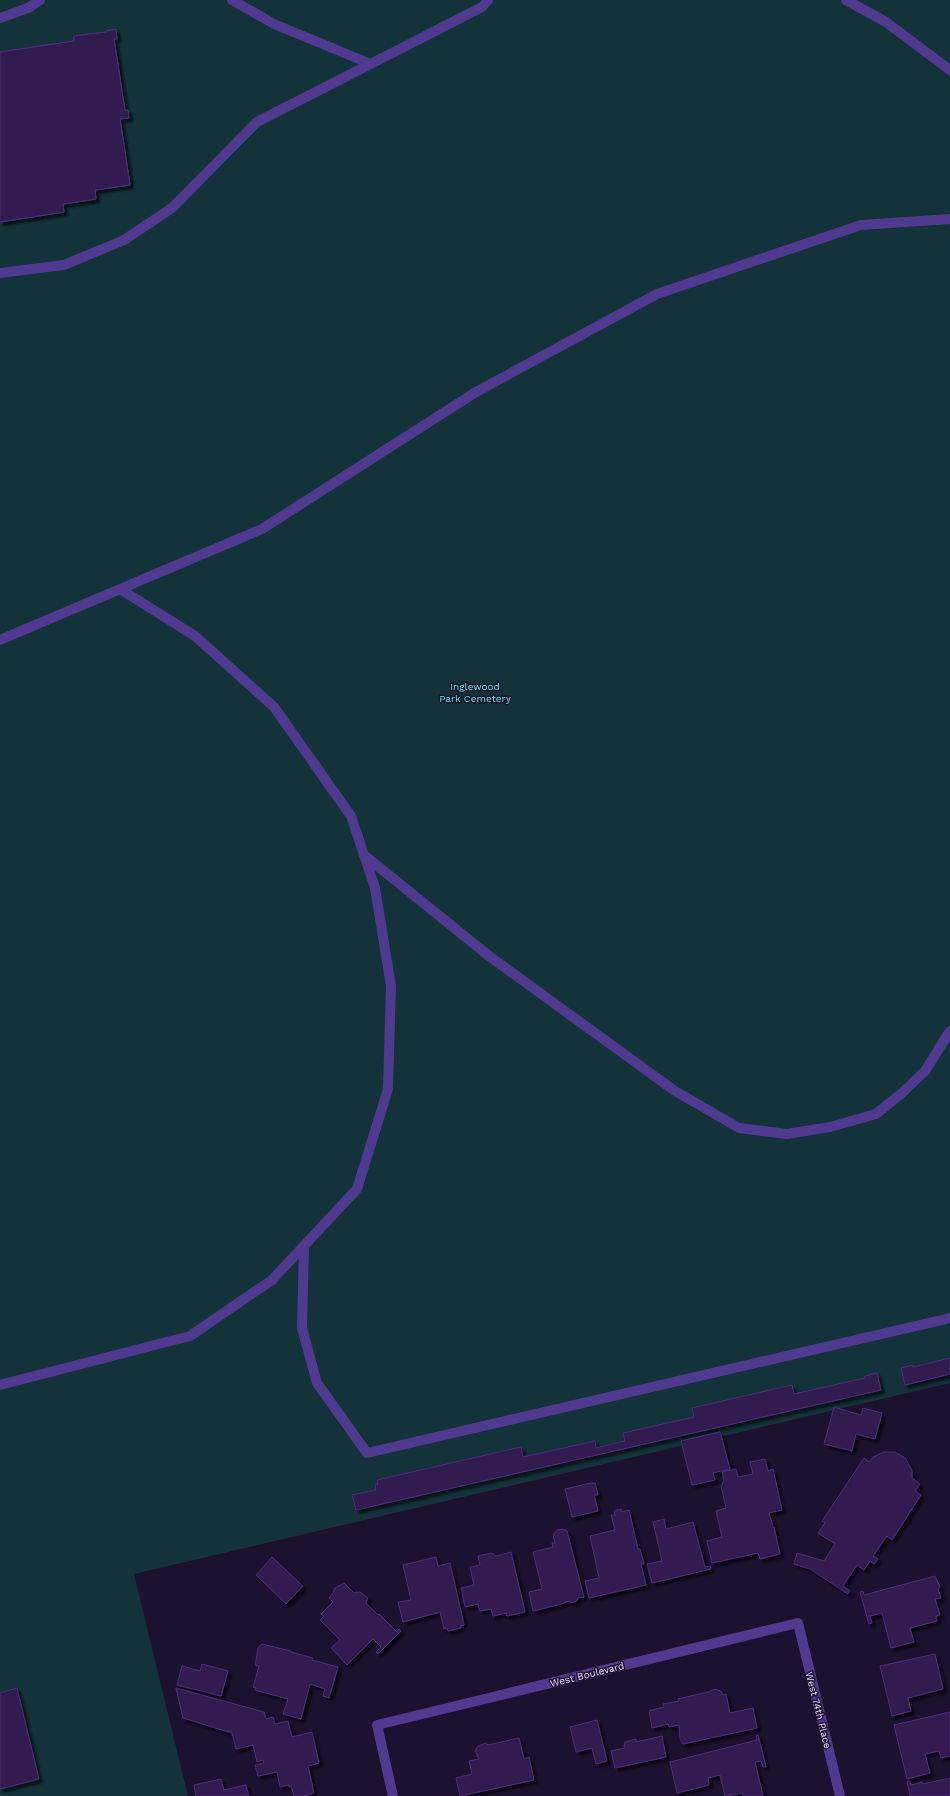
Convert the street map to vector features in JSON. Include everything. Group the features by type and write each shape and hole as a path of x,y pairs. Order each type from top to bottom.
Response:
{"street":[{"path":"0,18 28,8 40,0"},
{"path":"232,0 274,24 370,64"},
{"path":"0,273 64,265 124,240 172,208 257,122 482,7 488,0"},
{"path":"846,0 886,22 950,70"},
{"path":"0,640 262,529 476,392 657,294 861,225 950,219"},
{"path":"0,1385 190,1336 272,1280 357,1189 388,1090 391,986 375,888 351,816 274,707 195,636 120,589"},
{"path":"364,855 489,956 675,1091 739,1128 786,1134 830,1127 876,1114 902,1093 925,1071 950,1032"},
{"path":"304,1246 302,1328 318,1383 367,1453 950,1318"},
{"name":"West Boulevard","path":"393,1796 377,1725 798,1623"},
{"name":"West 74th Place","path":"798,1623 840,1796"}],"green space":[{"name":"Inglewood Park Cemetery","path":"0,0 950,0 950,1383 134,1574 188,1796 0,1796"}],"building":[{"path":"116,29 117,39 114,39 125,111 128,110 129,118 120,119 130,185 95,190 96,199 63,204 64,212 0,222 0,145 117,127 116,120 89,124 88,120 0,133 0,52 74,41 74,36 106,32"},
{"path":"116,29 117,39 114,39 125,111 128,110 129,118 120,119 130,185 95,190 96,199 63,204 64,212 0,222 0,52 74,41 74,36 106,32"},
{"path":"950,1358 950,1374 905,1385 901,1368 913,1365 913,1367"},
{"path":"877,1373 881,1390 356,1510 352,1495 376,1490 375,1485 378,1484 377,1480 521,1447 523,1457 595,1441 596,1448 625,1441 623,1433 694,1417 692,1408 792,1385 794,1394 865,1378 865,1376"},
{"path":"834,1407 861,1415 863,1408 882,1413 875,1439 856,1434 852,1451 824,1444"},
{"path":"720,1432 730,1469 713,1473 715,1480 692,1485 681,1441"},
{"path":"884,1452 895,1452 905,1458 912,1470 912,1478 920,1484 915,1491 921,1495 892,1540 887,1536 873,1556 878,1559 874,1564 870,1561 864,1570 857,1565 843,1586 850,1591 848,1594 810,1569 794,1564 797,1553 824,1561 835,1544 818,1533 825,1523 822,1521 864,1458 869,1462 873,1457"},
{"path":"765,1459 768,1471 773,1469 782,1510 769,1513 774,1527 780,1554 760,1559 758,1553 712,1563 707,1541 722,1537 716,1511 726,1508 721,1486 724,1481 722,1472 736,1469 738,1477 753,1474 750,1462"},
{"path":"595,1483 598,1495 594,1495 598,1511 572,1517 565,1489"},
{"path":"621,1509 621,1512 629,1510 638,1549 640,1549 644,1564 641,1564 646,1585 589,1598 585,1581 599,1578 590,1536 615,1530 611,1515 615,1515 614,1511"},
{"path":"664,1519 666,1529 693,1522 705,1567 710,1566 711,1569 652,1583 647,1564 662,1561 653,1522"},
{"path":"563,1529 567,1531 584,1597 578,1598 577,1601 571,1603 569,1601 533,1611 529,1592 542,1589 533,1552 553,1547 552,1543 555,1543 553,1535 557,1530"},
{"path":"511,1552 525,1612 507,1616 506,1613 493,1616 491,1609 480,1611 478,1604 465,1607 461,1588 474,1585 470,1567 480,1565 478,1556 492,1553 496,1556"},
{"path":"272,1557 303,1586 286,1604 256,1575"},
{"path":"436,1557 438,1566 450,1563 464,1625 460,1626 461,1628 448,1631 447,1628 444,1629 440,1612 403,1622 398,1602 411,1600 403,1565"},
{"path":"935,1576 940,1587 938,1590 941,1598 935,1599 940,1615 936,1616 937,1621 910,1628 914,1642 891,1648 882,1613 870,1616 872,1623 869,1624 860,1592 863,1591 864,1595"},
{"path":"344,1583 354,1593 360,1592 368,1598 366,1603 378,1615 379,1614 397,1632 399,1629 401,1631 378,1654 376,1652 381,1647 373,1639 347,1665 331,1648 340,1640 320,1620 324,1616 321,1614 333,1602 329,1598 335,1588"},
{"path":"262,1644 291,1651 313,1658 312,1660 338,1667 329,1698 323,1696 325,1689 310,1684 301,1719 283,1714 288,1699 255,1690 256,1688 253,1687 259,1666 255,1665 258,1648"},
{"path":"935,1654 943,1689 908,1698 911,1711 892,1716 880,1666"},
{"path":"202,1664 228,1671 221,1696 177,1685 182,1666 200,1671"},
{"path":"17,1688 39,1779 0,1789 0,1693"},
{"path":"176,1688 264,1712 266,1719 273,1717 275,1724 288,1721 292,1737 312,1732 319,1763 308,1766 314,1793 304,1796 294,1796 291,1786 280,1787 277,1772 258,1776 255,1765 264,1763 263,1760 257,1762 253,1745 236,1749 232,1733 183,1718"},
{"path":"715,1689 721,1691 723,1695 726,1694 730,1713 753,1708 757,1728 683,1744 680,1739 679,1725 669,1727 668,1724 652,1728 649,1711 664,1707 663,1704 679,1701 678,1699"},
{"path":"950,1712 950,1756 941,1758 939,1751 925,1754 930,1773 907,1779 894,1725"},
{"path":"597,1720 607,1761 596,1764 592,1748 576,1752 570,1727"},
{"path":"758,1735 766,1767 763,1767 761,1761 755,1762 763,1796 743,1796 743,1793 725,1796 720,1775 708,1778 709,1785 677,1793 670,1762 757,1740 756,1736"},
{"path":"662,1736 666,1757 615,1768 611,1751 624,1748 625,1742 636,1739 636,1742"},
{"path":"519,1738 524,1759 529,1757 534,1780 460,1796 456,1778 472,1774 469,1761 479,1759 475,1751 477,1747 485,1743 488,1745"},
{"path":"950,1778 950,1796 910,1796 907,1781 910,1781 911,1785"},
{"path":"221,1779 224,1790 246,1785 249,1796 196,1796 194,1785"}]}
